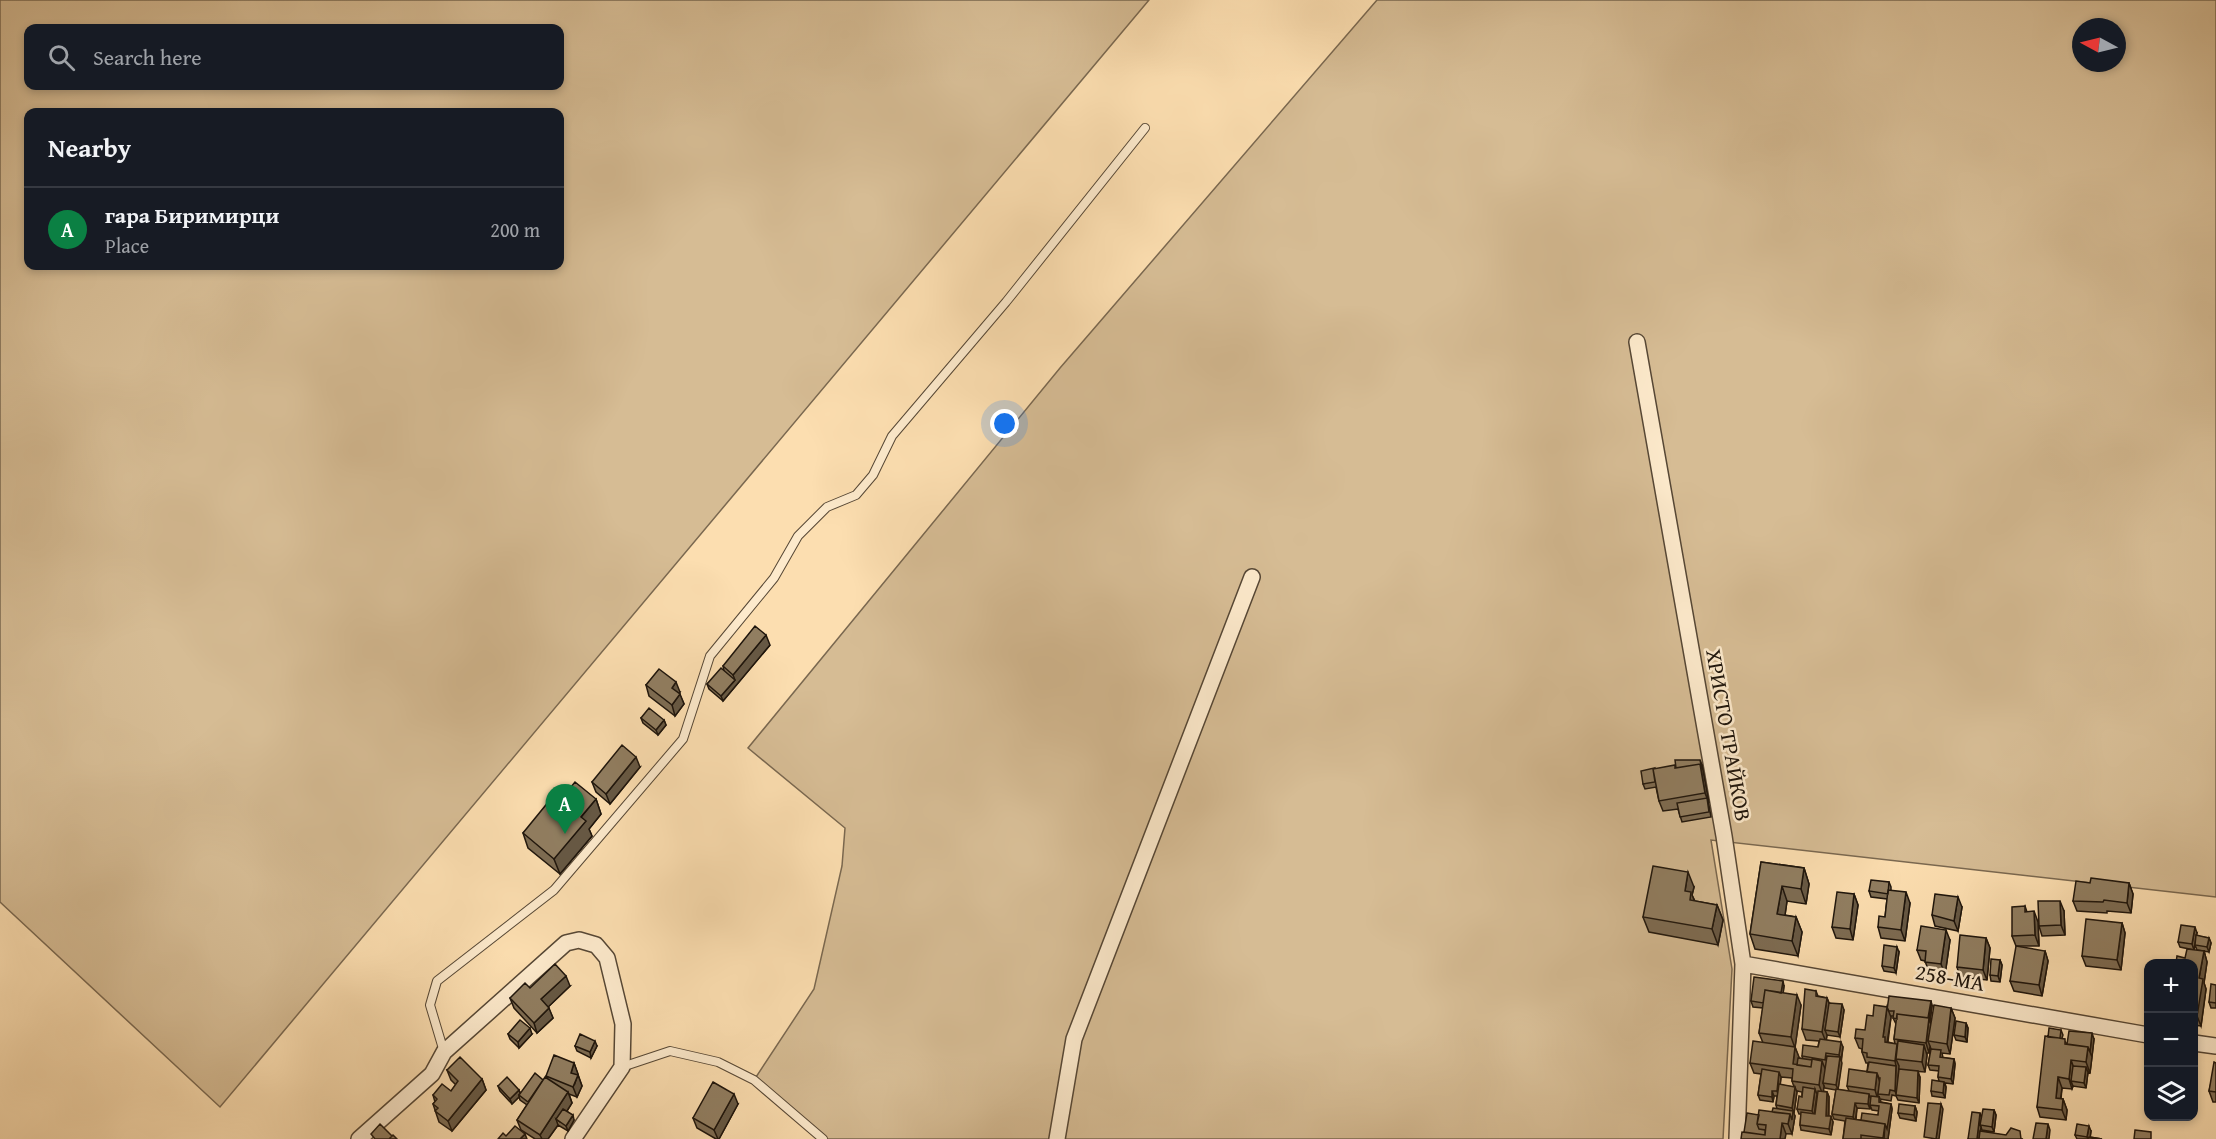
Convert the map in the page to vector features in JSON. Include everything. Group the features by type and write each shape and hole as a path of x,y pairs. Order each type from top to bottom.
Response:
{"street":[{"name":"ХРИСТО ТРАЙКОВ","path":"1637,342 1724,836 1743,964 1737,1139"},
{"path":"1056,1139 1074,1039 1252,577"},
{"path":"359,1139 432,1074 444,1052 566,943 579,940 596,945 607,958 623,1023 622,1067 573,1139"},
{"name":"258-МА","path":"1743,964 2144,1034"},
{"path":"2198,1043 2216,1046"}],"lane":[{"path":"444,1052 430,1005 437,981 554,890 683,739 710,656 774,578 798,536 827,507 856,495 873,475 892,436 1006,302 1145,128"},
{"path":"622,1067 670,1051 718,1062 754,1080 823,1139"}],"shaded area":[{"path":"0,0 1149,0 220,1107 0,902"},
{"path":"1377,0 2216,0 2216,897 1711,840 1732,969 1723,1139 823,1139 754,1080 814,989 842,866 845,828 748,748 1060,368"}],"building":[{"path":"755,626 766,635 733,675 723,666"},
{"path":"721,668 735,680 721,696 707,684"},
{"path":"659,669 676,682 672,688 680,694 672,705 646,685"},
{"path":"649,708 664,720 656,730 641,718"},
{"path":"622,745 636,757 606,794 592,782"},
{"path":"1675,760 1700,760 1702,769 1700,764 1676,768"},
{"path":"1700,764 1705,793 1659,801 1653,769"},
{"path":"1654,768 1655,782 1643,784 1641,771"},
{"path":"575,782 596,799 581,817 586,821 554,859 523,833 554,795 561,799"},
{"path":"1707,798 1709,812 1680,817 1677,803"},
{"path":"1761,862 1804,868 1801,889 1782,886 1777,914 1796,917 1792,941 1750,934"},
{"path":"1653,866 1688,872 1685,891 1691,892 1690,900 1717,905 1712,929 1643,917"},
{"path":"2091,878 2129,883 2127,903 2104,900 2103,902 2073,901 2076,881 2090,883"},
{"path":"1871,880 1889,882 1888,894 1869,891"},
{"path":"1888,890 1906,892 1901,930 1878,927 1879,916 1885,917"},
{"path":"1837,892 1854,894 1850,929 1832,927"},
{"path":"1935,894 1958,897 1954,921 1932,915"},
{"path":"2038,901 2060,901 2061,925 2039,926"},
{"path":"2025,906 2025,912 2034,911 2035,935 2012,936 2012,907"},
{"path":"2086,919 2122,923 2117,960 2082,956"},
{"path":"2181,925 2195,927 2192,944 2178,942"},
{"path":"1921,926 1946,930 1941,964 1925,962 1926,951 1917,950"},
{"path":"1960,935 1986,938 1983,970 1957,967"},
{"path":"2196,935 2209,938 2207,947 2195,945"},
{"path":"1884,945 1897,947 1894,968 1882,966"},
{"path":"2016,946 2045,951 2039,985 2010,981"},
{"path":"2187,949 2204,951 2199,978 2203,979 2198,1010 2198,959 2177,959 2177,956 2185,958"},
{"path":"1991,959 2000,960 1998,976 1990,975"},
{"path":"555,964 566,976 541,999 549,1008 534,1023 510,998 525,983 530,988"},
{"path":"1754,977 1783,981 1781,993 1765,990 1763,1003 1751,1001"},
{"path":"2211,984 2216,985 2216,1003 2209,1002"},
{"path":"1805,989 1816,991 1816,996 1827,998 1822,1032 1802,1029"},
{"path":"1765,990 1797,995 1791,1037 1759,1033"},
{"path":"1889,996 1931,1001 1928,1018 1897,1014 1897,1019 1893,1018 1894,1011 1889,1011 1887,1008"},
{"path":"1829,1003 1842,1004 1838,1032 1825,1030"},
{"path":"1874,1005 1887,1007 1883,1037 1885,1037 1885,1042 1897,1044 1895,1061 1867,1057 1867,1053 1862,1052 1863,1039 1855,1038 1856,1029 1865,1030 1867,1015 1873,1016"},
{"path":"1934,1005 1951,1008 1947,1044 1928,1041"},
{"path":"1897,1014 1929,1018 1926,1043 1894,1039"},
{"path":"520,1020 530,1028 518,1042 508,1034"},
{"path":"1956,1021 1966,1023 1965,1037 1954,1035"},
{"path":"2049,1028 2061,1030 2060,1038 2048,1037"},
{"path":"2069,1031 2092,1033 2090,1052 2088,1047 2067,1044"},
{"path":"580,1034 595,1041 590,1052 575,1046"},
{"path":"2045,1036 2065,1039 2065,1044 2088,1047 2086,1062 2071,1060 2069,1079 2058,1077 2056,1098 2063,1099 2062,1110 2037,1107"},
{"path":"1820,1039 1841,1042 1839,1055 1826,1053 1825,1060 1802,1056 1803,1045 1818,1047"},
{"path":"1753,1041 1795,1047 1793,1064 1811,1067 1812,1059 1822,1061 1819,1085 1792,1081 1793,1069 1750,1063"},
{"path":"1898,1041 1924,1045 1922,1062 1896,1059"},
{"path":"1931,1049 1941,1050 1940,1057 1954,1059 1951,1079 1938,1077 1939,1066 1928,1065"},
{"path":"554,1055 574,1063 571,1073 578,1075 573,1087 546,1076"},
{"path":"1827,1056 1840,1057 1836,1085 1823,1083"},
{"path":"460,1057 482,1079 448,1121 435,1111 438,1108 433,1104 437,1099 433,1095 442,1084 451,1091 458,1081 447,1070"},
{"path":"1798,1058 1812,1060 1811,1067 1797,1065"},
{"path":"1869,1062 1896,1066 1895,1091 1890,1090 1889,1095 1878,1094 1880,1078 1877,1073 1867,1072"},
{"path":"2214,1062 2216,1063 2216,1092 2209,1091"},
{"path":"2073,1066 2086,1067 2084,1083 2071,1081"},
{"path":"1762,1069 1779,1072 1777,1091 1772,1091 1772,1097 1758,1095"},
{"path":"1849,1069 1877,1073 1875,1090 1847,1086"},
{"path":"1899,1069 1918,1071 1917,1098 1896,1095"},
{"path":"535,1073 543,1080 528,1102 519,1095"},
{"path":"507,1077 519,1090 510,1099 498,1086"},
{"path":"545,1077 568,1092 540,1135 517,1120"},
{"path":"1932,1080 1944,1082 1943,1093 1931,1091"},
{"path":"713,1082 734,1094 714,1130 693,1118"},
{"path":"1779,1084 1795,1087 1792,1108 1776,1105"},
{"path":"1803,1087 1815,1089 1812,1111 1797,1109"},
{"path":"1836,1089 1869,1094 1868,1104 1855,1103 1853,1117 1832,1114"},
{"path":"1818,1091 1827,1092 1826,1116 1831,1116 1829,1129 1800,1125 1801,1112 1815,1114"},
{"path":"1871,1096 1879,1097 1879,1102 1891,1104 1887,1129 1885,1124 1861,1120 1862,1113 1878,1115 1879,1106 1870,1105"},
{"path":"1928,1103 1941,1104 1936,1139 1924,1137"},
{"path":"1899,1104 1915,1106 1914,1115 1898,1113"},
{"path":"1773,1108 1793,1111 1792,1120 1790,1114 1772,1112"},
{"path":"563,1109 573,1115 566,1126 556,1119"},
{"path":"1983,1109 1994,1110 1992,1127 1980,1125"},
{"path":"1759,1110 1790,1114 1788,1124 1782,1123 1780,1139 1741,1139 1742,1132 1765,1135 1766,1125 1757,1124"},
{"path":"1972,1112 1980,1113 1977,1139 1968,1139"},
{"path":"1747,1113 1759,1115 1757,1124 1759,1129 1765,1130 1765,1135 1744,1132"},
{"path":"1846,1118 1885,1124 1883,1138 1861,1135 1861,1139 1843,1139"},
{"path":"2036,1123 2048,1124 2046,1139 2033,1139"},
{"path":"380,1124 392,1136 389,1139 375,1139 371,1134"},
{"path":"2077,1124 2089,1126 2087,1137 2075,1135"},
{"path":"515,1126 525,1134 520,1139 498,1139 503,1133 506,1136"},
{"path":"2011,1128 2020,1131 2021,1139 1979,1139 1980,1131 2006,1135"},
{"path":"2135,1130 2151,1132 2151,1139 2134,1139"}],"place":[{"name":"гара Биримирци","path":"565,834"}]}
